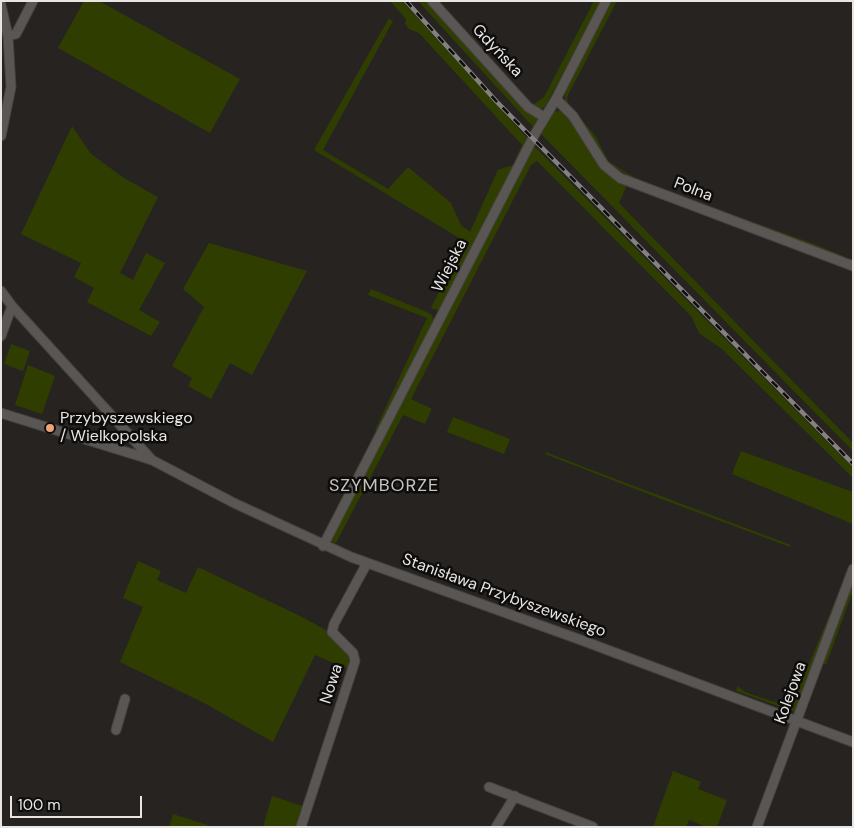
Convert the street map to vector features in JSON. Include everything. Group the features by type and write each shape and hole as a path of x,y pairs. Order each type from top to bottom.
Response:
{"street":[{"path":"8,36 16,34 33,1"},
{"name":"Gdyńska","path":"432,1 528,107 544,118"},
{"name":"Wiejska","path":"323,546 606,1"},
{"path":"1,5 8,36 11,62 11,87 1,136"},
{"path":"1,62 11,62"},
{"name":"Polna","path":"556,99 573,116 604,165 620,178 853,266"},
{"name":"Stanisława Przybyszewskiego","path":"1,291 12,306 152,460"},
{"path":"1,336 12,306"},
{"name":"Stanisława Przybyszewskiego","path":"1,413 152,460 323,546 853,742"},
{"name":"Nowa","path":"301,827 355,661 353,653 332,632 334,624 367,563"},
{"name":"Kolejowa","path":"757,827 853,569"},
{"path":"116,730 125,699"},
{"path":"489,787 593,827"},
{"path":"496,827 515,796"}],"green space":[{"path":"84,1 99,1 240,79 210,133 58,48"},
{"path":"390,1 402,1 529,140 438,310 431,308 464,241 314,150 389,18 393,21 323,150 388,189 408,167 451,203 461,225 470,232 498,170 513,165 522,145 419,33 409,29 405,24 406,19"},
{"path":"418,1 428,1 536,117 538,123 535,129"},
{"path":"594,1 601,1 545,107 538,110 532,106 544,97"},
{"path":"612,1 617,1 567,97 568,103 596,137 608,161 640,181 814,244 853,260 853,262 639,182 606,162 566,105 564,91"},
{"path":"553,112 565,113 573,123 602,167 627,185 619,203 853,443 853,451 540,133"},
{"path":"72,126 91,154 124,178 158,197 120,273 133,280 146,253 165,263 139,310 160,322 151,336 87,302 94,288 74,277 81,263 21,234"},
{"path":"533,145 853,468 853,478 722,349 699,333 691,316 537,161 531,165 411,399 432,409 425,424 403,415 336,543 330,541"},
{"path":"209,243 307,271 252,375 230,363 211,399 188,386 192,378 172,366 204,307 183,289"},
{"path":"371,289 427,312 432,315 435,322 378,432 375,430 427,318 368,295"},
{"path":"11,344 30,351 23,371 4,364"},
{"path":"28,365 55,376 42,414 15,405"},
{"path":"453,417 510,439 504,454 447,432"},
{"path":"741,451 853,492 853,524 732,474"},
{"path":"546,452 791,545 790,547 656,497 545,454"},
{"path":"853,557 833,615 795,712 736,691 738,686 745,692 783,703 796,696"},
{"path":"138,561 161,571 157,580 186,593 198,567 302,617 326,630 347,652 349,659 348,669 315,655 273,742 206,704 120,662 143,607 123,598"},
{"path":"853,577 853,591 826,665 821,662"},
{"path":"673,771 701,782 698,789 727,800 717,827 706,827 689,820 686,827 653,827"},
{"path":"272,796 305,807 299,827 263,827"},
{"path":"173,814 201,823 214,827 169,827"}],"railway":[{"path":"406,1 497,102 853,464"}],"place":[{"name":"Przybyszewskiego / Wielkopolska","path":"50,428"}],"district":[{"name":"SZYMBORZE","path":"384,486"}]}
